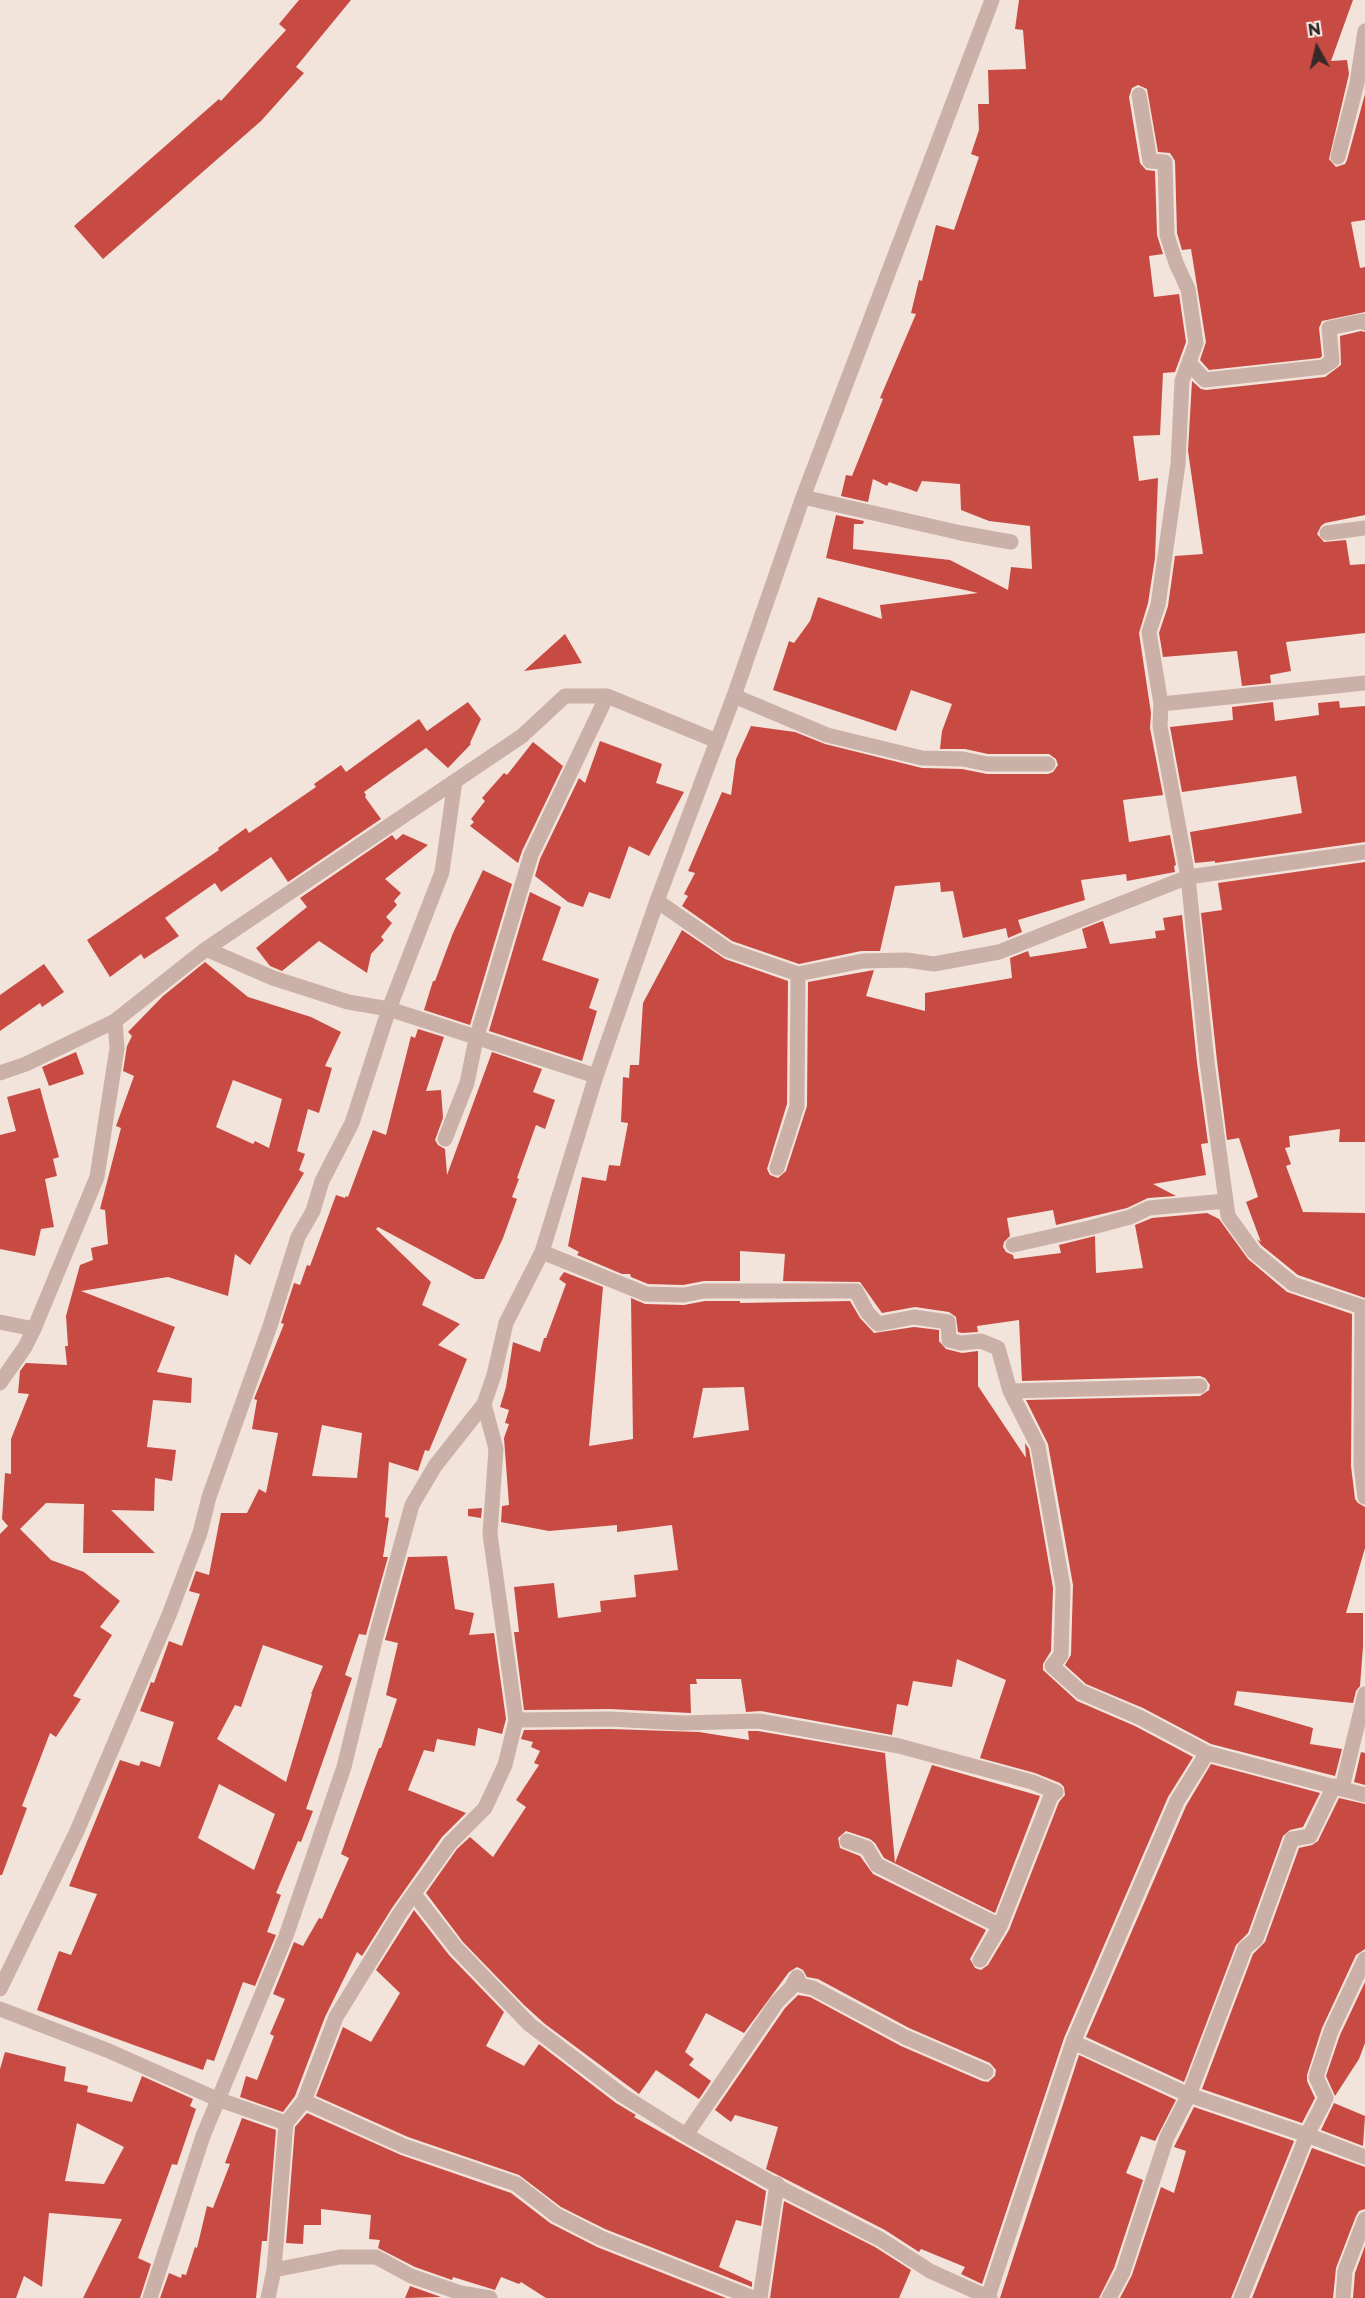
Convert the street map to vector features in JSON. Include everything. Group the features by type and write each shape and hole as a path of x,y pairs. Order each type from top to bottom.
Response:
{"street":[{"path":"150,2298 217,2099 286,1936 344,1767 376,1636 412,1505 435,1466 484,1404 494,1375 506,1323 542,1252 596,1076 657,902 734,696 802,497 992,0"},
{"path":"1338,157 1357,83 1365,31"},
{"path":"1139,95 1150,161 1165,162 1167,234 1188,290 1196,344 1182,381 1178,464 1158,605 1149,632 1161,704 1160,726 1188,877 1207,1062 1228,1216 1254,1252 1293,1284 1363,1308 1361,1465 1365,1497"},
{"path":"1189,363 1205,380 1323,368 1332,361 1329,328 1363,321 1365,323"},
{"path":"802,497 1011,542"},
{"path":"1327,533 1365,528"},
{"path":"1161,704 1365,683"},
{"path":"0,1073 26,1064 115,1021 206,949 522,736 565,696 607,696 717,741"},
{"path":"445,1139 467,1083 476,1039 531,855 607,696"},
{"path":"734,696 827,735 922,758 963,759 987,764 1048,764"},
{"path":"0,1989 77,1831 169,1615 200,1533 212,1488 270,1326 298,1237 313,1211 322,1181 352,1123 389,1010 442,872 455,781"},
{"path":"657,902 728,950 798,974 863,961 906,960 934,964 999,952 1188,877 1365,852"},
{"path":"206,949 273,978 348,1002 389,1010 596,1076"},
{"path":"777,1168 797,1106 798,974"},
{"path":"0,1383 25,1347 34,1329 97,1177 117,1048 115,1021"},
{"path":"1014,1245 1100,1226 1149,1209 1226,1201"},
{"path":"542,1252 646,1294 684,1294 704,1291 856,1291 867,1312 878,1324 914,1317 948,1322 949,1340 961,1343 981,1341 998,1348 1010,1391 1038,1446 1064,1587 1061,1655 1052,1666 1081,1692 1139,1717 1207,1754 1365,1794"},
{"path":"0,1322 34,1329"},
{"path":"1010,1391 1200,1386"},
{"path":"268,2298 274,2270 286,2123 304,2101 336,2017 400,1913 450,1843 485,1808 505,1765 516,1720 490,1533 495,1449 484,1404"},
{"path":"1110,2298 1123,2272 1167,2137 1189,2095 1245,1948 1256,1939 1292,1839 1310,1836 1338,1787 1365,1694"},
{"path":"516,1720 610,1719 683,1723 759,1721 899,1746 1032,1782 1056,1792 1051,1796 1047,1805 1000,1926 980,1960"},
{"path":"414,1894 456,1948 529,2024 622,2095 686,2135 880,2239 930,2271 989,2298 1073,2042 1177,1801 1207,1754"},
{"path":"847,1841 867,1848 877,1865 1000,1926"},
{"path":"1241,2298 1307,2135 1326,2098 1316,2077 1331,2031 1365,1959"},
{"path":"686,2135 777,2002 791,1988 797,1977 801,1985 813,1988 905,2037 986,2072"},
{"path":"0,2009 109,2051 217,2099 286,2123"},
{"path":"1073,2042 1189,2095 1365,2157"},
{"path":"304,2101 404,2146 516,2184 556,2215 601,2238 753,2298"},
{"path":"760,2298 777,2184"},
{"path":"1343,2298 1345,2271 1365,2219"},
{"path":"274,2270 340,2257 376,2257 421,2279 461,2293 490,2298"}],"building":[{"path":"299,0 351,0 296,67 304,73 261,121 103,259 74,226 219,99 221,101 286,30 279,24"},
{"path":"1019,0 1353,0 1331,61 1347,60 1349,74 1329,159 1336,167 1345,164 1365,94 1365,220 1351,222 1360,268 1365,267 1365,312 1322,321 1319,328 1322,356 1320,358 1209,370 1200,360 1206,342 1191,249 1182,250 1177,233 1175,161 1170,153 1158,152 1147,89 1138,85 1132,88 1129,97 1140,163 1146,170 1155,171 1157,235 1163,254 1149,256 1154,297 1179,294 1186,342 1175,372 1163,373 1160,435 1133,436 1139,481 1158,478 1155,558 1148,603 1139,633 1151,713 1150,728 1163,795 1123,800 1129,842 1170,835 1176,865 1174,866 1175,872 1127,881 1126,874 1081,880 1085,900 1018,920 1022,932 1008,938 1006,928 963,938 953,891 941,892 940,882 895,886 880,951 861,951 799,964 732,941 682,906 688,896 684,894 695,873 688,871 722,792 731,795 736,759 751,726 795,732 825,744 922,768 962,769 987,774 1048,774 1053,772 1058,765 1056,759 1049,754 988,754 965,749 940,749 942,731 952,704 911,690 896,731 773,690 789,641 794,643 810,621 818,597 882,619 880,605 978,593 826,558 836,515 864,521 863,524 854,524 853,549 950,560 1008,590 1011,567 1032,569 1030,526 989,521 961,510 960,484 922,481 917,492 889,482 887,486 873,479 868,502 841,496 846,475 852,476 883,399 880,398 916,314 911,313 919,280 922,281 936,225 954,230 979,157 971,154 979,130 978,104 989,104 988,70 1026,69 1023,30 1015,29"},
{"path":"1365,332 1365,515 1325,523 1317,534 1324,542 1346,540 1350,565 1365,564 1365,633 1286,642 1291,671 1270,675 1271,683 1242,686 1237,651 1163,657 1159,633 1168,606 1175,556 1203,554 1188,451 1192,381 1201,389 1206,390 1325,377 1341,365 1340,336"},
{"path":"565,634 582,663 524,671"},
{"path":"1339,701 1340,708 1365,706 1365,842 1215,863 1215,861 1195,863 1190,832 1302,813 1296,776 1182,792 1170,727 1233,720 1232,707 1273,702 1275,721 1319,715 1318,703"},
{"path":"468,702 481,719 471,744 448,768 426,748 364,792 365,797 381,819 288,882 271,857 221,892 215,883 165,918 179,936 144,959 141,954 110,977 87,940 219,850 218,848 246,828 249,833 316,787 314,784 341,765 346,772 419,719 427,731"},
{"path":"600,741 662,764 656,783 684,792 649,856 629,846 610,899 589,892 583,907 568,902 535,876 540,859 579,778 585,783"},
{"path":"533,742 563,766 518,863 470,826 474,822 471,819 485,801 482,798 504,773 507,775"},
{"path":"403,834 428,845 385,879 401,893 394,901 397,905 386,917 392,923 381,937 384,940 371,954 367,973 319,941 282,971 270,966 256,948 307,907 300,898 392,835 396,840"},
{"path":"1365,862 1365,1142 1339,1142 1340,1129 1289,1136 1290,1147 1285,1148 1291,1164 1286,1166 1303,1212 1365,1213 1365,1298 1298,1275 1261,1245 1257,1239 1261,1242 1246,1202 1258,1197 1239,1138 1227,1140 1201,913 1222,910 1218,883"},
{"path":"483,870 512,884 470,1025 424,1010 453,933"},
{"path":"530,892 561,907 542,960 599,979 589,1008 597,1011 582,1061 489,1031"},
{"path":"1182,915 1197,1063 1208,1143 1201,1144 1206,1175 1153,1184 1176,1196 1148,1198 1127,1208 1056,1225 1053,1210 1007,1218 1010,1236 1004,1242 1003,1247 1006,1252 1013,1255 1014,1259 1061,1253 1059,1245 1095,1236 1096,1273 1143,1268 1135,1225 1152,1218 1207,1213 1219,1219 1248,1259 1287,1292 1352,1314 1351,1466 1355,1499 1365,1507 1365,1548 1346,1613 1363,1613 1360,1686 1353,1703 1237,1691 1234,1705 1313,1728 1310,1744 1342,1749 1335,1776 1211,1744 1143,1708 1086,1684 1065,1665 1071,1655 1073,1585 1048,1444 1026,1400 1200,1396 1209,1390 1210,1385 1205,1378 1200,1376 1022,1381 1019,1320 977,1326 978,1332 962,1333 958,1332 956,1317 949,1312 915,1307 882,1313 860,1282 783,1281 785,1254 740,1251 740,1281 704,1281 683,1285 648,1284 631,1277 630,1274 622,1274 577,1255 579,1252 568,1246 582,1177 606,1181 609,1165 620,1166 628,1123 621,1122 623,1077 629,1078 630,1065 639,1065 643,1003 682,930 725,959 788,981 787,1104 767,1169 770,1175 778,1178 786,1171 807,1106 808,982 874,970 866,996 925,1011 925,993 1012,978 1010,958 1028,951 1030,957 1087,948 1082,929 1100,922 1103,921 1110,944 1156,938 1155,931 1165,930 1163,918"},
{"path":"205,962 248,997 311,1017 341,1032 325,1066 332,1068 319,1113 308,1109 297,1151 305,1154 299,1170 304,1173 250,1265 235,1254 228,1296 168,1277 81,1291 175,1327 157,1372 192,1378 191,1403 153,1400 147,1447 176,1450 172,1481 155,1478 154,1511 111,1510 155,1553 83,1553 84,1504 46,1503 20,1529 51,1560 84,1572 120,1601 100,1627 112,1635 73,1696 81,1699 56,1737 50,1733 22,1806 27,1808 2,1875 0,1875 0,1534 8,1526 2,1519 5,1473 11,1474 11,1439 29,1394 18,1393 20,1371 26,1363 67,1365 66,1316 80,1265 93,1260 91,1248 108,1244 105,1210 100,1209 121,1128 116,1126 134,1076 123,1071 127,1046 132,1036 128,1032 163,996","holes":["233,1080 282,1099 269,1148 255,1141 253,1144 216,1127"]},
{"path":"44,964 64,992 42,1007 40,1003 0,1031 0,995"},
{"path":"418,1029 444,1037 426,1091 441,1090 443,1118 435,1140 445,1149 447,1175 492,1052 542,1069 533,1092 555,1100 545,1129 536,1125 512,1197 517,1199 503,1238 484,1279 475,1279 378,1227 376,1229 431,1282 422,1305 460,1324 438,1345 467,1359 429,1451 425,1450 418,1471 389,1462 385,1517 389,1518 383,1557 388,1557 366,1635 359,1634 345,1675 352,1678 306,1809 313,1811 301,1842 298,1841 276,1893 281,1895 267,1932 276,1935 255,1986 243,1982 214,2061 207,2059 203,2070 37,2010 59,1951 71,1955 97,1894 69,1886 120,1760 139,1766 141,1761 160,1767 174,1722 140,1711 151,1682 154,1683 169,1641 182,1646 200,1594 189,1591 196,1571 209,1575 221,1513 247,1513 259,1489 266,1493 278,1433 252,1429 257,1400 254,1399 284,1324 281,1323 294,1283 300,1285 307,1265 310,1266 336,1195 348,1197 373,1130 386,1135 411,1036 415,1038","holes":["322,1425 362,1433 357,1478 312,1476","263,1645 323,1666 311,1694 286,1782 217,1739 235,1705 241,1707","219,1784 275,1814 254,1870 198,1838"]},
{"path":"76,1052 84,1074 49,1086 42,1067"},
{"path":"40,1088 59,1157 53,1159 57,1176 45,1179 54,1227 41,1229 35,1256 0,1249 0,1135 16,1131 7,1097"},
{"path":"564,1272 603,1287 589,1446 633,1439 631,1298 645,1304 684,1305 705,1301 740,1301 740,1303 850,1301 860,1318 874,1333 914,1327 939,1330 939,1341 946,1349 962,1353 978,1351 978,1386 1026,1458 1025,1443 1029,1449 1053,1588 1051,1651 1043,1664 1043,1670 1077,1701 1135,1726 1193,1757 1168,1797 1064,2038 982,2284 961,2274 965,2267 921,2249 919,2252 885,2230 766,2169 778,2127 735,2115 731,2122 715,2110 785,2008 798,1995 810,1997 901,2046 982,2081 988,2082 995,2076 996,2070 990,2063 909,2028 818,1979 807,1977 803,1970 797,1967 789,1972 744,2033 706,2013 685,2052 694,2059 689,2065 711,2081 699,2099 656,2070 639,2094 545,2024 524,2005 463,1942 426,1893 457,1849 470,1837 493,1857 526,1807 516,1800 539,1765 534,1763 540,1751 531,1747 533,1742 521,1739 524,1730 610,1729 699,1732 749,1740 748,1731 758,1731 885,1753 895,1863 932,1765 1040,1796 995,1913 884,1858 870,1839 846,1831 838,1838 840,1848 860,1856 873,1874 986,1930 970,1959 975,1968 981,1970 988,1965 1009,1930 1059,1802 1065,1795 1064,1787 1060,1783 1035,1773 980,1758 1006,1680 957,1659 952,1687 913,1681 908,1706 897,1704 892,1735 761,1711 746,1712 741,1679 696,1679 697,1684 690,1684 691,1713 610,1709 524,1710 514,1632 519,1632 514,1587 554,1583 558,1618 601,1612 600,1601 636,1597 634,1575 678,1570 672,1525 617,1532 617,1525 549,1531 501,1522 502,1506 509,1505 504,1438 509,1424 505,1423 509,1410 500,1407 506,1387 513,1342 540,1352 566,1284 559,1279","holes":["744,1387 749,1430 693,1438 703,1388"]},
{"path":"482,1508 481,1518 468,1516 468,1509"},
{"path":"447,1556 455,1609 474,1613 469,1635 494,1633 506,1719 502,1734 478,1728 475,1746 437,1739 434,1752 424,1750 408,1790 466,1813 442,1837 392,1908 362,1956 357,1952 325,2017 295,2096 283,2112 240,2097 246,2076 257,2080 274,2036 270,2034 285,1999 273,1994 294,1942 303,1946 319,1918 322,1919 349,1858 341,1854 397,1699 386,1695 398,1643 385,1640 408,1557"},
{"path":"1361,1752 1365,1753 1365,1785 1354,1782"},
{"path":"1211,1764 1320,1793 1303,1827 1290,1830 1283,1836 1248,1933 1236,1945 1184,2082 1086,2037 1186,1806"},
{"path":"1339,1798 1365,1804 1365,1949 1356,1955 1322,2028 1307,2075 1307,2081 1315,2098 1302,2123 1202,2089 1253,1954 1265,1942 1299,1848 1318,1841"},
{"path":"414,1910 449,1955 504,2012 486,2046 524,2066 539,2044 616,2103 636,2115 634,2117 766,2191 761,2226 736,2220 719,2267 752,2282 752,2287 605,2229 561,2207 519,2175 408,2137 316,2096 343,2027 371,2042 400,1993 376,1970"},
{"path":"1365,1982 1365,2043 1359,2059 1335,2096 1326,2076 1340,2035"},
{"path":"5,2052 66,2067 64,2081 88,2086 87,2092 132,2102 142,2076 193,2099 190,2106 196,2109 177,2165 172,2164 138,2258 151,2264 140,2298 83,2298 122,2219 49,2213 42,2287 24,2276 16,2298 0,2298 0,2069","holes":["77,2123 124,2147 104,2184 65,2181"]},
{"path":"1079,2055 1176,2100 1155,2141 1141,2136 1126,2173 1143,2180 1114,2268 1099,2298 1000,2298"},
{"path":"1334,2103 1365,2116 1363,2146 1321,2130"},
{"path":"1194,2107 1294,2141 1231,2298 1120,2298 1132,2275 1161,2187 1174,2193 1186,2151 1174,2147"},
{"path":"307,2113 401,2155 511,2193 550,2223 597,2247 726,2298 546,2298 521,2282 519,2284 501,2277 495,2290 453,2277 452,2280 415,2267 378,2248 380,2240 369,2239 371,2215 321,2209 321,2225 304,2225 303,2244 286,2243 295,2127"},
{"path":"242,2118 276,2130 267,2241 262,2241 256,2298 160,2298 169,2273 181,2278 182,2274 186,2275 195,2247 197,2248 207,2206 213,2208 230,2164 225,2163"},
{"path":"1312,2148 1365,2167 1365,2209 1359,2211 1356,2216 1336,2268 1333,2298 1252,2298"},
{"path":"784,2201 875,2247 911,2270 899,2298 770,2298"},
{"path":"1365,2246 1365,2298 1353,2298 1355,2273"},
{"path":"410,2286 441,2297 405,2298"}]}
